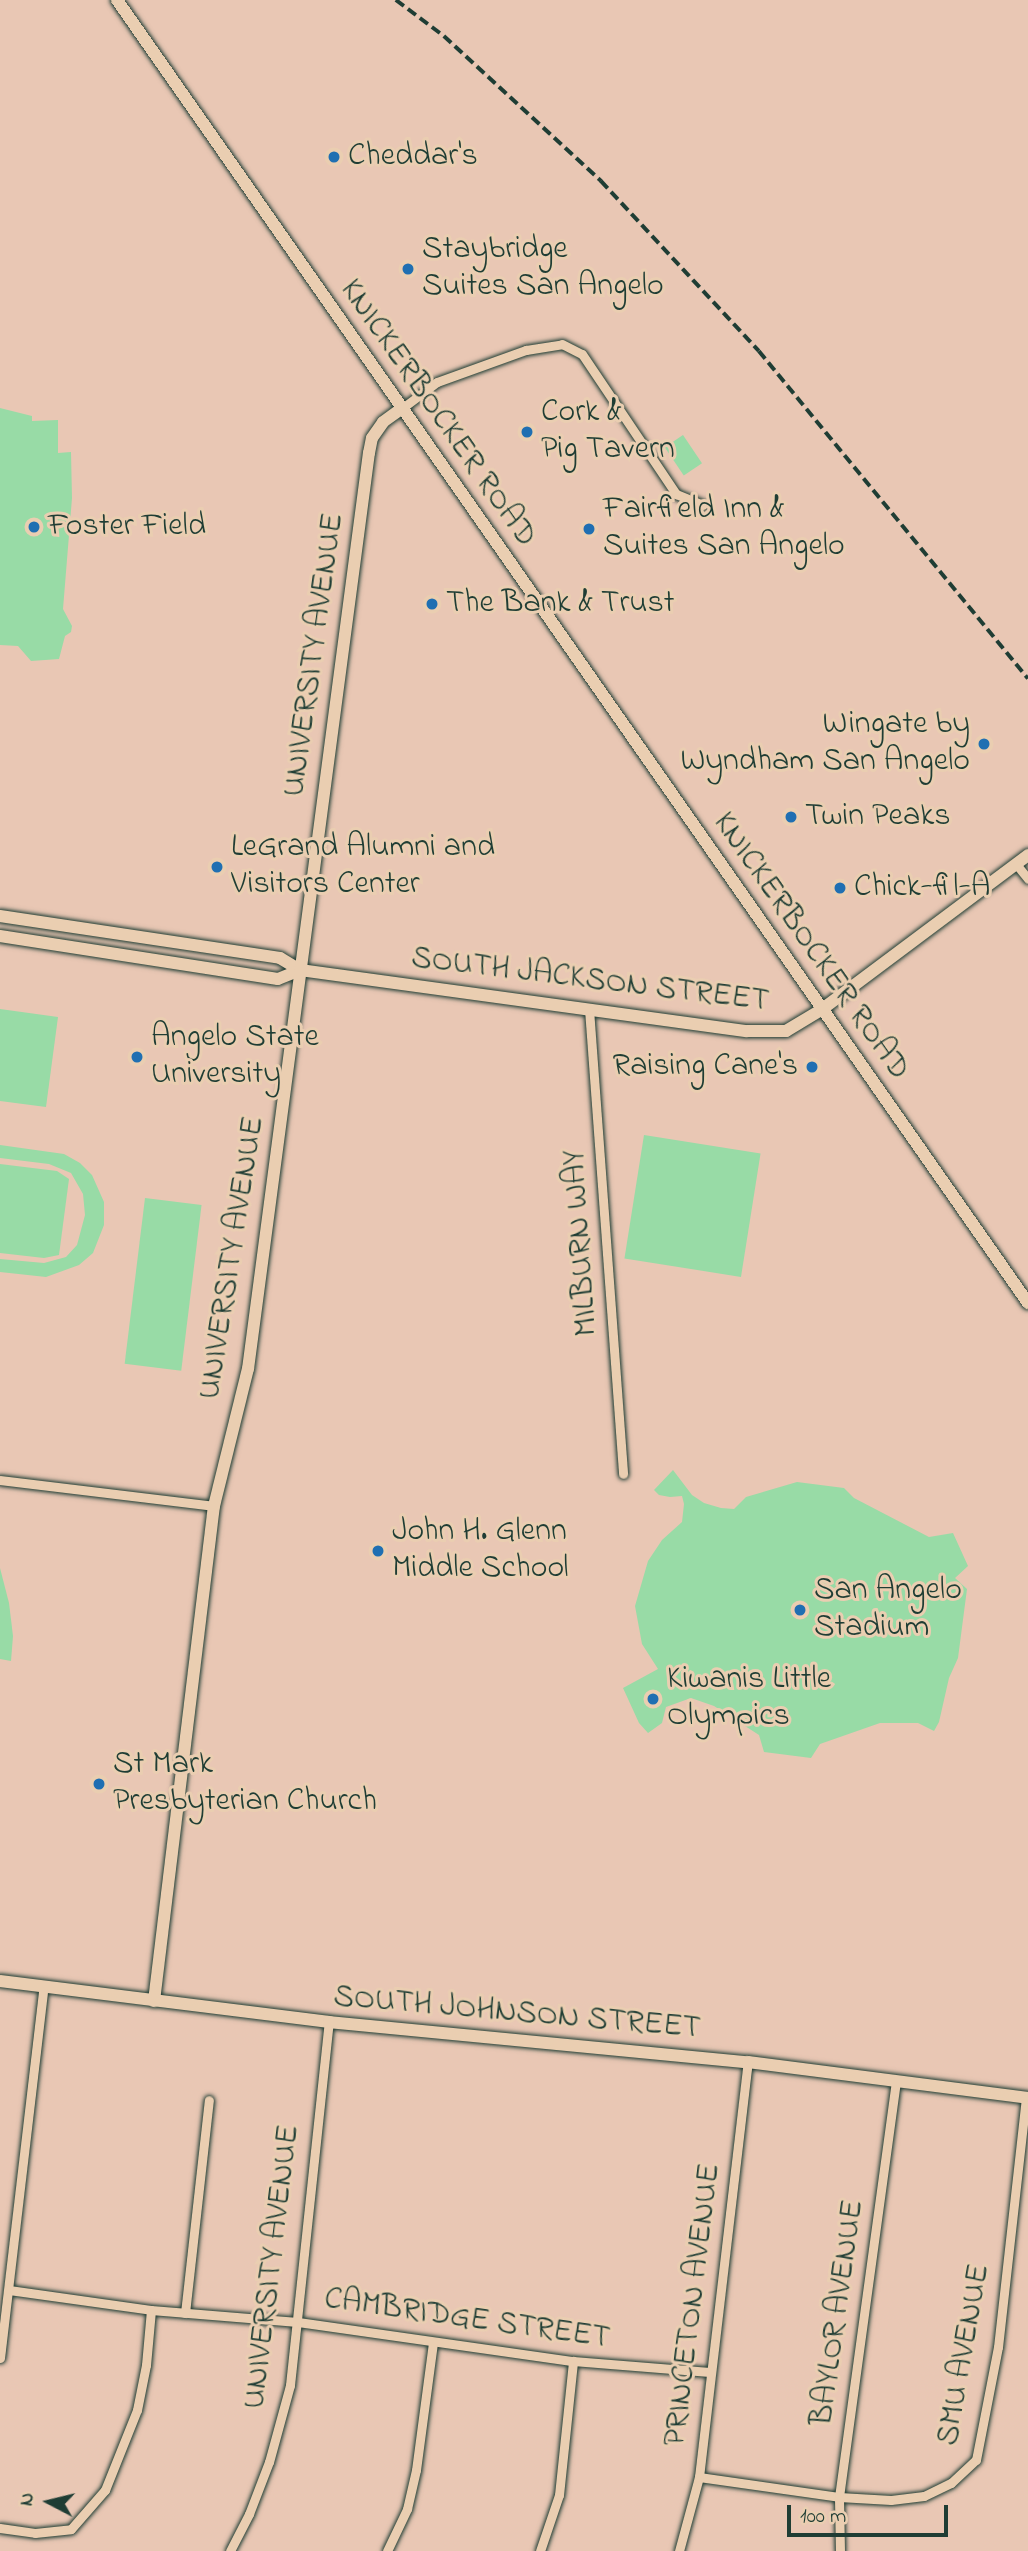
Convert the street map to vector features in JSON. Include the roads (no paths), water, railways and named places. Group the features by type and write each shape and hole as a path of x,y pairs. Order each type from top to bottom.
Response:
{"main road":[{"name":"KNICKERBOCKER ROAD","path":"117,0 1028,1303"},
{"name":"UNIVERSITY AVENUE","path":"155,2001 214,1506 248,1369 369,453 372,438 383,422 401,409"},
{"name":"SOUTH JACKSON STREET","path":"0,916 268,956 279,958 300,970 589,1009 766,1031 786,1031 821,1010 1028,855"},
{"name":"SOUTH JACKSON STREET","path":"0,936 278,979 300,970"},
{"name":"SOUTH JOHNSON STREET","path":"0,1981 329,2022 748,2062 1027,2098"}],"street":[{"path":"401,409 437,382 526,350 562,344 582,354 676,494 704,505"},
{"path":"1016,864 1028,879"},
{"name":"MILBURN WAY","path":"589,1009 623,1474"},
{"path":"0,1480 214,1506"},
{"path":"0,2358 44,1986"},
{"name":"UNIVERSITY AVENUE","path":"230,2551 249,2514 270,2462 290,2385 329,2022"},
{"name":"PRINCETON AVENUE","path":"679,2551 699,2477 748,2062"},
{"name":"BAYLOR AVENUE","path":"841,2551 839,2497 896,2082"},
{"name":"SMU AVENUE","path":"699,2477 839,2497 891,2500 924,2496 951,2483 976,2460 998,2347 1027,2098"},
{"path":"185,2313 209,2100"},
{"name":"CAMBRIDGE STREET","path":"9,2290 151,2310 298,2322 573,2361 710,2372"},
{"path":"0,2528 35,2533 71,2529 105,2490 137,2410 146,2365 151,2310"},
{"path":"387,2551 407,2509 416,2470 433,2342"},
{"path":"540,2551 559,2495 573,2361"}],"railway":[{"path":"396,0 444,36 601,181 759,351 1028,679"}],"place":[{"name":"Cheddar's","path":"334,157"},
{"name":"Staybridge Suites San Angelo","path":"408,269"},
{"name":"Cork & Pig Tavern","path":"527,432"},
{"name":"Foster Field","path":"34,527"},
{"name":"Fairfield Inn & Suites San Angelo","path":"589,529"},
{"name":"The Bank & Trust","path":"432,604"},
{"name":"Wingate by Wyndham San Angelo","path":"984,744"},
{"name":"Twin Peaks","path":"791,817"},
{"name":"LeGrand Alumni and Visitors Center","path":"217,867"},
{"name":"Chick-fil-A","path":"840,888"},
{"name":"Angelo State University","path":"137,1057"},
{"name":"Raising Cane's","path":"812,1067"},
{"name":"John H. Glenn Middle School","path":"378,1551"},
{"name":"San Angelo Stadium","path":"800,1610"},
{"name":"Kiwanis Little Olympics","path":"653,1699"},
{"name":"St Mark Presbyterian Church","path":"99,1784"}]}
